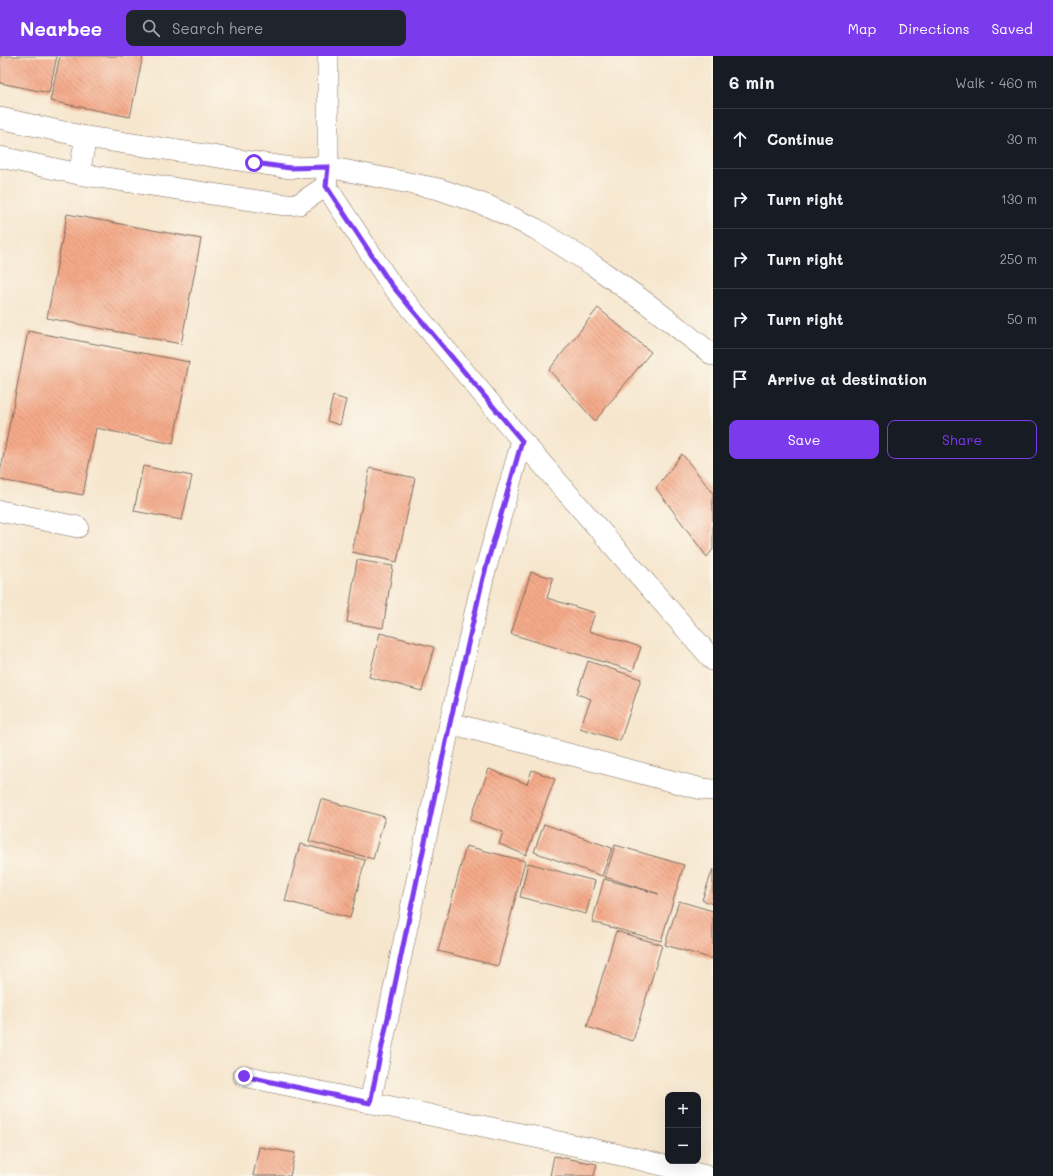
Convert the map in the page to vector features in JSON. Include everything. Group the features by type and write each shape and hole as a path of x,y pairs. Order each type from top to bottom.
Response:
{"street":[{"path":"328,56 327,176 390,283 522,441 713,660"},
{"path":"0,118 86,137 290,168 327,176 439,189 488,206 536,229 593,265 649,305 713,355"},
{"path":"79,174 86,137"},
{"path":"0,157 79,174 285,205 299,204 327,176"},
{"path":"370,1103 450,723 483,578 522,441"},
{"path":"0,511 78,527"},
{"path":"450,723 702,789 713,790"},
{"path":"244,1076 630,1157 706,1176"}],"building":[{"path":"0,56 57,56 49,93 0,83"},
{"path":"60,56 143,56 130,117 50,101"},
{"path":"67,214 201,239 181,344 47,318"},
{"path":"598,308 651,352 595,421 549,370"},
{"path":"28,331 189,362 173,444 96,428 83,495 0,480 0,473"},
{"path":"333,396 346,400 340,425 327,421"},
{"path":"682,454 713,493 713,549 707,557 656,488"},
{"path":"143,466 192,476 182,520 134,511"},
{"path":"370,468 415,478 397,562 352,552"},
{"path":"357,560 393,566 383,628 347,622"},
{"path":"531,572 553,578 547,598 595,613 589,631 641,647 633,671 511,634"},
{"path":"380,633 434,647 422,691 369,677"},
{"path":"588,661 641,679 620,741 580,728 591,699 577,694"},
{"path":"489,769 527,784 532,770 555,779 526,855 499,844 503,832 470,820"},
{"path":"321,799 385,817 373,859 309,841"},
{"path":"544,824 612,848 602,876 534,852"},
{"path":"300,844 365,860 350,918 285,901"},
{"path":"615,845 684,865 661,941 592,922 604,879 659,894 605,877"},
{"path":"466,846 525,861 498,966 438,951"},
{"path":"528,863 595,881 586,914 520,897"},
{"path":"713,869 713,904 702,900"},
{"path":"679,901 713,911 713,959 665,945"},
{"path":"616,931 662,945 633,1041 587,1027"},
{"path":"259,1147 295,1153 290,1176 253,1176"},
{"path":"554,1156 597,1164 594,1176 550,1176"}],"route":[{"path":"244,1076 370,1103 450,723 483,578 522,441 390,283 326,186 328,167 290,168 254,163"}]}
